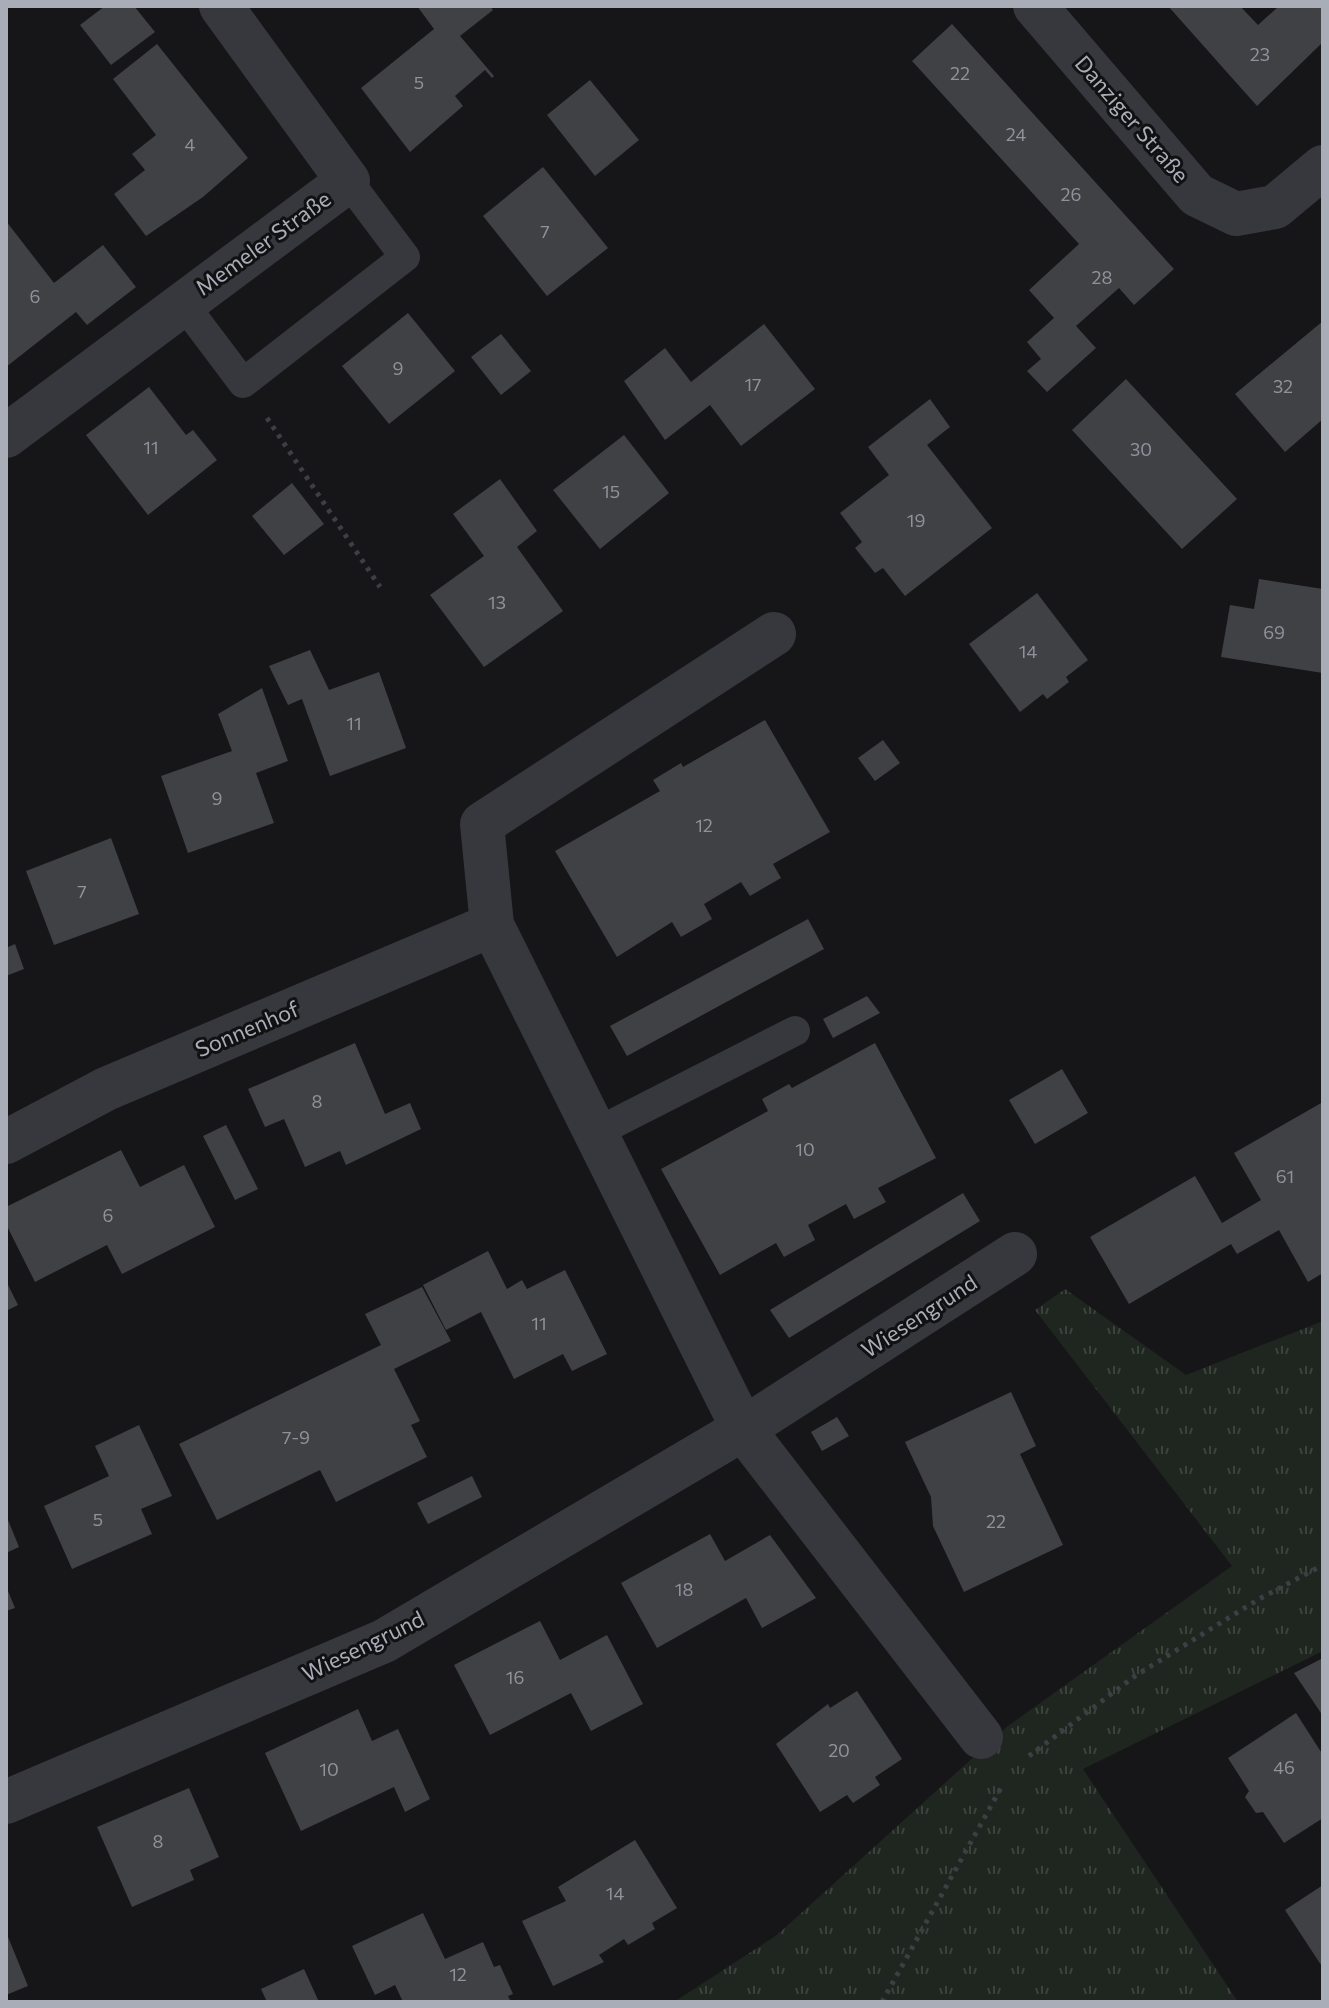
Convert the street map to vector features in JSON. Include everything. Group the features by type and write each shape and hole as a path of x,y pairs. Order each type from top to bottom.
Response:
{"street":[{"name":"Memeler Straße","path":"6,436 348,181 221,6"},
{"name":"Danziger Straße","path":"1035,6 1197,195 1236,214 1275,207 1323,167"},
{"path":"774,634 482,824 492,925 743,1429 981,1737"},
{"name":"Sonnenhof","path":"6,1142 106,1089 492,925"},
{"name":"Wiesengrund","path":"6,1802 384,1641 743,1429 1015,1254"}],"lane":[{"path":"182,302 243,383 405,257 348,181"},
{"path":"597,1132 795,1031"}],"path":[{"path":"243,383 380,587"},
{"path":"1023,1761 1135,1676 1259,1599 1323,1565"},
{"path":"882,2002 1003,1784"}],"green space":[{"path":"1065,1289 1186,1375 1323,1321 1323,1651 1083,1769 1238,2002 674,2002 777,1935 1008,1726 1232,1566 1035,1310"}],"building":[{"path":"105,6 134,6 155,32 111,65 80,25"},
{"path":"417,6 490,6 493,10 460,36 494,76 492,78 485,70 455,96 463,106 410,152 361,88 434,29"},
{"path":"1168,6 1240,6 1258,25 1279,6 1323,6 1323,42 1257,106"},
{"path":"952,24 1174,269 1134,305 1119,288 1076,326 1096,348 1047,392 1027,371 1041,359 1027,342 1054,318 1029,290 1079,244 912,61"},
{"path":"157,44 248,158 203,197 146,236 114,194 145,170 132,154 156,135 113,79"},
{"path":"590,80 639,140 595,176 547,115"},
{"path":"543,167 608,248 547,296 483,216"},
{"path":"6,221 54,283 103,245 136,287 87,325 76,312 6,367"},
{"path":"408,313 455,371 389,424 342,366"},
{"path":"1323,321 1323,419 1285,452 1235,394"},
{"path":"764,324 815,389 741,446 710,405 665,440 624,381 665,348 691,382"},
{"path":"501,334 531,371 501,395 471,357"},
{"path":"1126,379 1237,499 1182,549 1072,430"},
{"path":"149,387 186,435 193,430 217,460 148,515 86,435"},
{"path":"930,399 950,427 927,445 992,528 905,596 883,568 875,573 855,548 862,542 840,513 889,475 868,447"},
{"path":"624,435 669,493 600,549 553,490"},
{"path":"500,479 537,531 517,547 563,611 484,667 430,595 484,556 453,514"},
{"path":"292,483 324,524 284,555 252,516"},
{"path":"1259,579 1323,589 1323,673 1221,657 1230,605 1254,609"},
{"path":"1037,593 1088,660 1066,677 1069,682 1047,699 1043,694 1020,712 969,644"},
{"path":"310,650 329,690 379,672 406,748 330,776 302,699 288,705 269,666"},
{"path":"262,688 288,761 256,773 274,823 188,853 161,776 232,751 218,714"},
{"path":"765,720 830,832 773,864 781,878 750,896 741,882 704,904 712,919 681,937 672,922 617,957 555,851 660,791 653,780 681,763 683,767"},
{"path":"883,740 900,763 875,781 858,758"},
{"path":"111,838 139,914 54,945 26,871"},
{"path":"808,919 824,949 627,1056 610,1026"},
{"path":"15,944 24,969 6,976 6,948"},
{"path":"867,996 880,1013 833,1038 823,1019"},
{"path":"355,1043 385,1114 410,1103 421,1129 346,1165 340,1151 305,1167 284,1119 265,1127 248,1089"},
{"path":"875,1043 936,1158 878,1188 886,1202 854,1219 846,1204 808,1225 815,1240 784,1257 776,1243 720,1275 661,1169 768,1111 762,1099 789,1084 792,1088"},
{"path":"1062,1069 1088,1113 1035,1144 1009,1100"},
{"path":"1323,1102 1323,1273 1308,1282 1279,1230 1237,1254 1231,1244 1129,1304 1090,1237 1195,1176 1222,1223 1261,1200 1234,1153"},
{"path":"226,1125 258,1189 235,1200 203,1136"},
{"path":"121,1150 140,1187 184,1165 215,1227 122,1274 107,1245 35,1282 6,1224 6,1207"},
{"path":"963,1193 980,1221 789,1338 770,1310"},
{"path":"488,1251 507,1289 522,1280 527,1289 565,1270 607,1354 572,1371 563,1354 514,1379 481,1312 446,1330 423,1285"},
{"path":"6,1281 18,1305 6,1311"},
{"path":"422,1287 451,1341 394,1369 420,1421 411,1425 427,1457 336,1502 320,1470 217,1520 179,1444 381,1345 365,1314"},
{"path":"1011,1392 1036,1446 1020,1454 1063,1545 964,1592 933,1526 931,1497 905,1442"},
{"path":"837,1417 849,1436 822,1451 811,1432"},
{"path":"139,1425 172,1496 141,1509 152,1534 72,1569 44,1506 109,1476 95,1446"},
{"path":"472,1476 482,1497 428,1524 417,1503"},
{"path":"6,1515 19,1547 6,1553"},
{"path":"710,1534 725,1561 770,1535 816,1598 762,1628 746,1598 657,1648 621,1583"},
{"path":"6,1586 15,1608 6,1611"},
{"path":"540,1621 560,1660 607,1635 643,1704 591,1731 571,1693 490,1735 454,1665"},
{"path":"1323,1658 1323,1716 1294,1673"},
{"path":"857,1691 902,1759 875,1777 880,1785 853,1803 847,1795 820,1812 776,1744 828,1704 830,1708"},
{"path":"358,1709 372,1741 398,1729 430,1799 405,1812 394,1787 301,1831 265,1753"},
{"path":"1296,1713 1323,1755 1323,1818 1284,1843 1263,1812 1256,1813 1245,1797 1249,1791 1228,1758"},
{"path":"189,1788 219,1857 190,1870 194,1880 132,1907 97,1827"},
{"path":"635,1840 677,1908 652,1923 655,1929 628,1945 624,1939 599,1955 604,1962 553,1986 522,1921 566,1901 558,1887"},
{"path":"1323,1885 1323,1968 1285,1910"},
{"path":"423,1913 445,1959 483,1942 494,1967 500,1965 513,1994 508,1996 511,2002 403,2002 395,1985 375,1995 352,1946"},
{"path":"6,1932 28,1986 6,1995"},
{"path":"304,1969 319,2002 267,2002 261,1989"}]}
